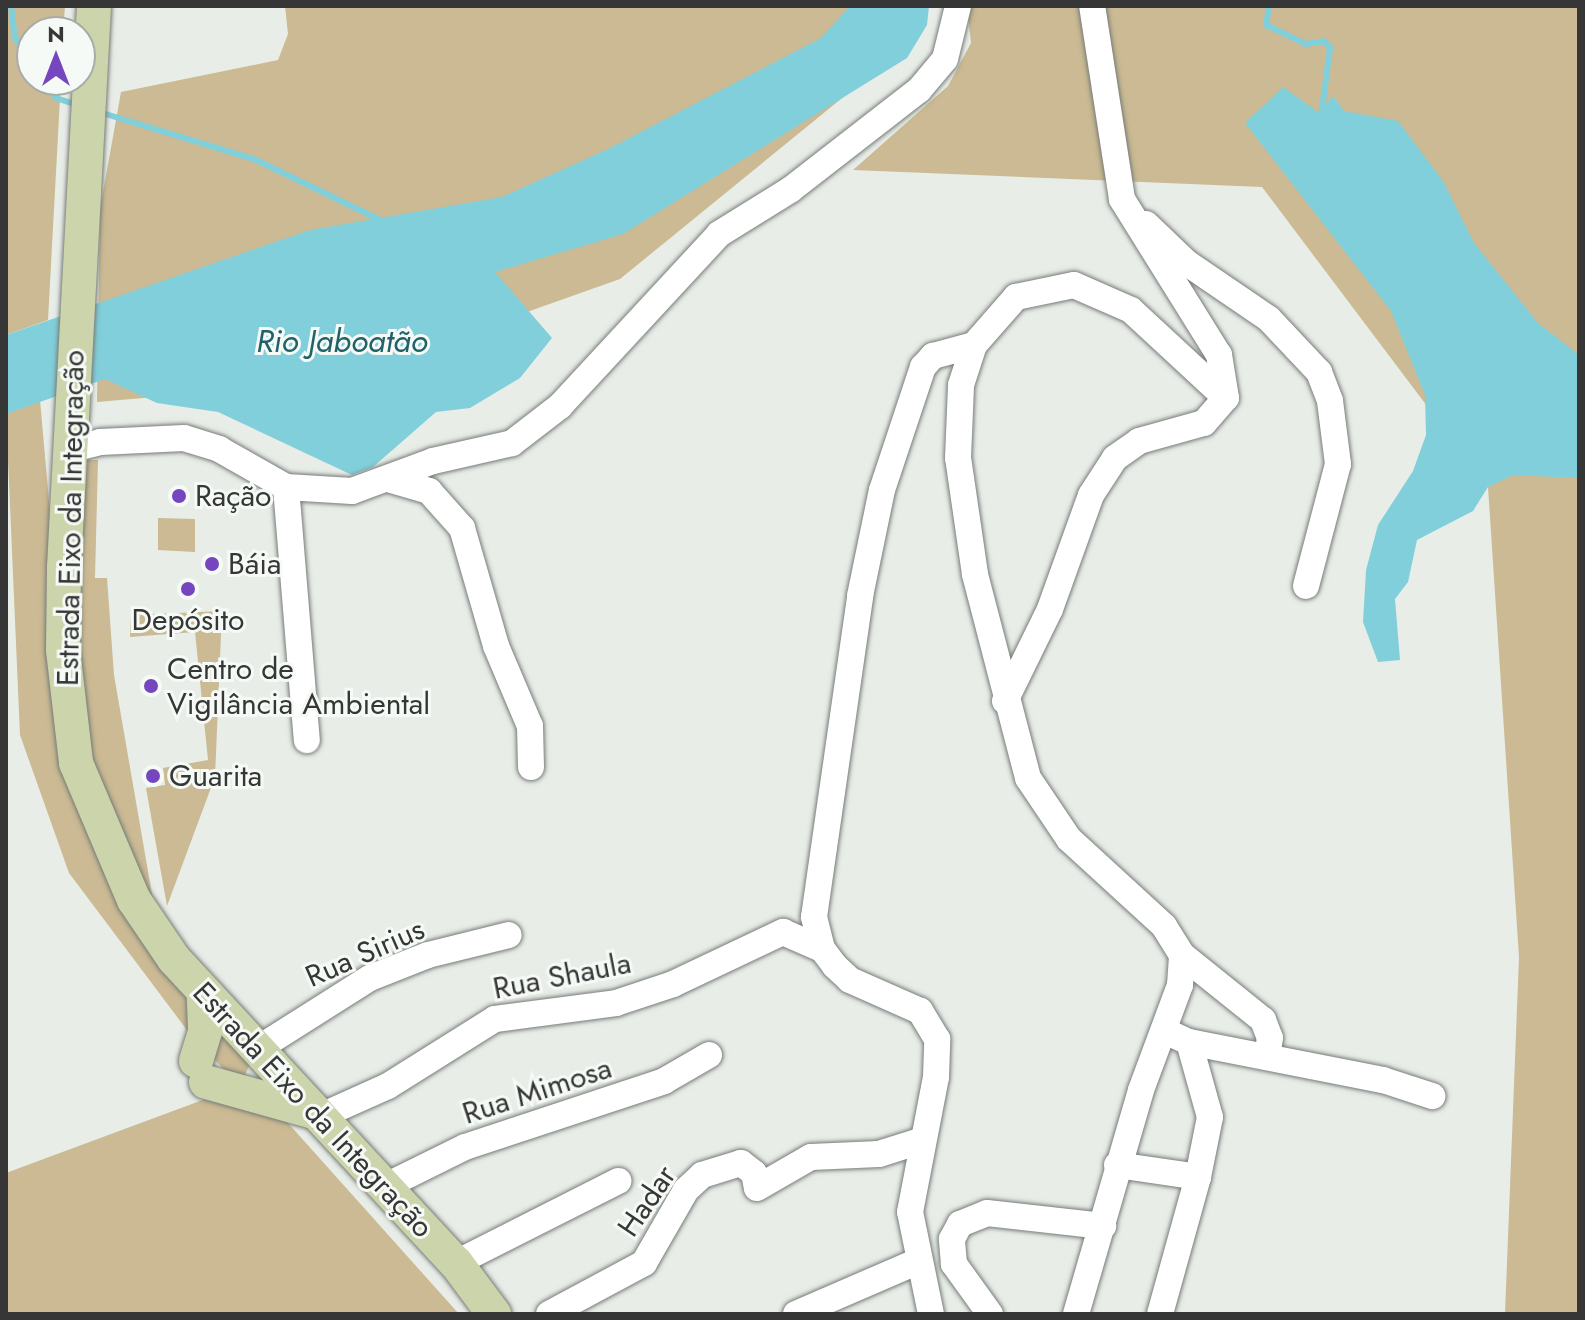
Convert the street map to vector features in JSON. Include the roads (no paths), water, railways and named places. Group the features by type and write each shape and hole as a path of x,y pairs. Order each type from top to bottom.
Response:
{"main road":[{"name":"Estrada Eixo da Integração","path":"94,6 70,440 63,650 76,763 134,900 204,996 320,1114 456,1263 494,1314"},
{"path":"204,996 201,1071 320,1114"}],"street":[{"path":"70,440 100,442 184,438 219,449 286,487 352,491 433,461 492,451 534,430 719,234 790,190 919,90 945,59 958,6"},
{"path":"1092,6 1122,199 1219,355 1226,398"},
{"path":"1122,199 1187,263 1269,319 1319,372 1330,401 1338,464 1306,586"},
{"path":"1226,398 1131,310 1074,285 1016,297 974,345 961,385 958,458 975,574 1005,701 1044,810 1164,926 1182,955 1263,1020 1270,1038 1267,1057"},
{"path":"931,1314 916,1262 910,1212 938,1056 933,1026 899,998 850,980 822,949 816,894 860,596 882,490 923,367 933,356 974,345"},
{"path":"1005,701 1050,609 1091,495 1115,458 1139,441 1204,423 1226,398"},
{"path":"388,479 429,491 462,528 496,646 530,726 531,767"},
{"path":"286,487 307,740"},
{"name":"Rua Shaula","path":"320,1114 388,1086 495,1019 616,1003 673,984 783,932 822,949"},
{"name":"Rua Sirius","path":"256,1050 357,984 428,955 509,935"},
{"path":"1076,1314 1103,1226 1117,1165 1165,1031 1182,955"},
{"path":"1165,1031 1189,1042 1383,1080 1432,1096"},
{"path":"1160,1314 1198,1177 1210,1117 1189,1042"},
{"name":"Rua Mimosa","path":"384,1187 465,1147 645,1089 709,1055"},
{"name":"Hadar","path":"549,1314 644,1263 686,1190 702,1175 741,1163 754,1173 757,1188 811,1157 879,1154 923,1140"},
{"path":"1117,1165 1198,1177"},
{"path":"456,1263 618,1181"},
{"path":"990,1314 954,1264 952,1239 960,1224 987,1213 1103,1226"},
{"path":"796,1314 916,1262"}],"water":[{"name":"Rio Jaboatão","path":"850,6 929,6 927,25 907,58 623,234 495,272 552,338 520,378 470,408 436,412 373,467 352,475 218,412 157,403 105,379 6,414 6,335 310,230 502,197 610,148 821,38"},
{"path":"1283,87 1318,112 1333,96 1344,111 1398,121 1443,181 1474,243 1538,323 1579,355 1579,478 1513,475 1488,487 1473,511 1417,540 1408,582 1395,599 1400,660 1378,662 1363,622 1366,570 1378,525 1413,471 1426,435 1425,395 1391,311 1245,123"}],"waterway":[{"path":"11,6 16,39"},
{"path":"1269,6 1266,25 1306,44 1324,41 1330,48 1321,117"},
{"path":"55,96 77,105"},
{"path":"99,112 254,159 382,221"}],"place":[{"name":"Ração","path":"179,496"},
{"name":"Báia","path":"212,564"},
{"name":"Depósito","path":"188,589"},
{"name":"Centro de Vigilância Ambiental","path":"151,686"},
{"name":"Guarita","path":"153,776"}]}
